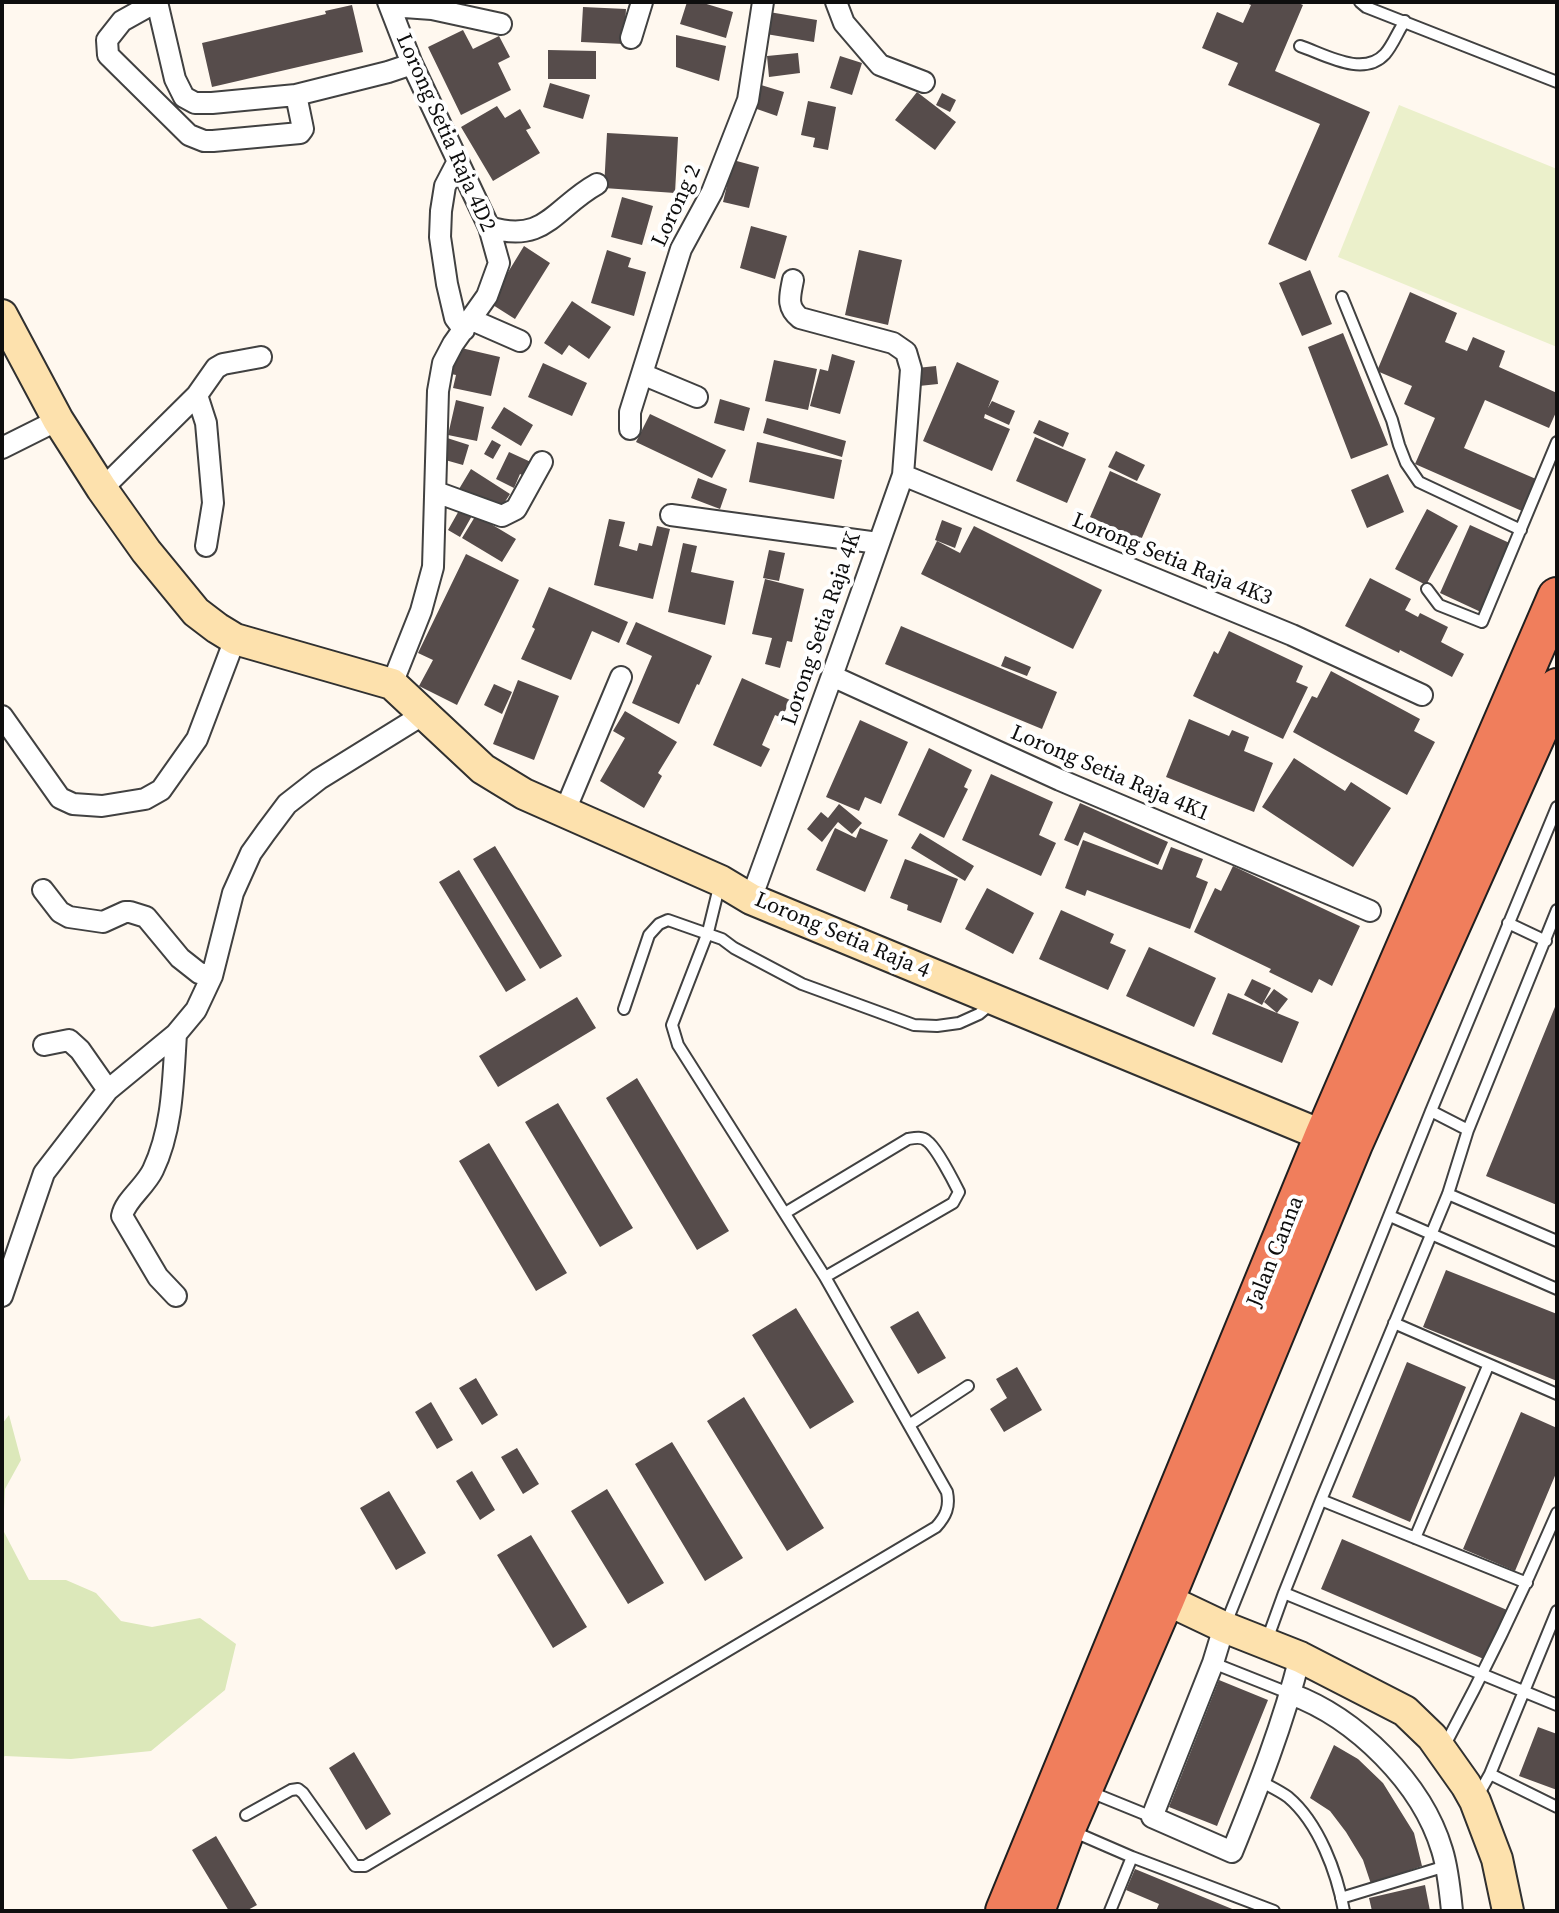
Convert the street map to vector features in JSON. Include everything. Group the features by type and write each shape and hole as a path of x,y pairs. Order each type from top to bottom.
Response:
{"highway":[{"name":"Jalan Canna","path":"1005,1911 1324,1136 1557,597"},
{"name":"Jalan Canna","path":"1035,1911 1066,1828 1165,1599 1353,1144 1552,709"}],"street":[{"path":"296,95 303,129 300,133 204,141 189,135 108,55 107,40 122,21 156,2 175,79 184,97 195,103 296,95 412,64"},
{"path":"631,38 642,2"},
{"name":"Lorong 2","path":"630,429 630,412 681,249 712,192 748,100 763,2"},
{"path":"836,2 844,23 880,65 924,82"},
{"path":"389,4 432,9 501,24"},
{"name":"Lorong Setia Raja 4D2","path":"389,4 412,64 489,227 499,263 487,296 443,363 438,391 433,567 421,611 392,684"},
{"path":"457,163 445,186 440,237 455,318 520,341"},
{"path":"489,227 523,233 547,224 597,184"},
{"name":"Lorong Setia Raja 4K","path":"751,899 903,475 911,369 906,352 893,343 800,318 792,312 789,303 793,280"},
{"path":"2,315 58,420 102,489 146,551 196,612 235,639 392,684"},
{"path":"102,489 197,395 216,368 261,357"},
{"path":"642,374 697,397"},
{"path":"197,395 206,423 213,503 206,546"},
{"path":"2,448 58,420"},
{"path":"436,492 502,516 516,509 542,462"},
{"name":"Lorong Setia Raja 4K3","path":"903,475 1292,635 1422,695"},
{"path":"671,515 878,543"},
{"path":"3,720 60,798 73,804 102,806 145,799 161,790 197,739 235,639"},
{"name":"Lorong Setia Raja 4K1","path":"832,676 1060,780 1370,911"},
{"path":"564,813 621,677"},
{"name":"Lorong Setia Raja 4","path":"392,684 483,769 524,794 721,881 751,899 1324,1136"},
{"path":"2,1296 44,1173 108,1090 176,1034 196,1010 212,976 233,893 251,853 287,804 319,779 424,714"},
{"path":"43,890 60,912 69,917 103,922 130,912 146,917 180,958 199,973 212,976"},
{"path":"176,1034 172,1096 163,1140 152,1171 124,1207 122,1216 158,1277 176,1296"},
{"path":"44,1045 69,1040 80,1050 108,1090"},
{"path":"1165,1599 1224,1627 1300,1657 1405,1711 1432,1737 1475,1801 1497,1859 1508,1911"},
{"path":"1224,1627 1213,1663 1152,1817 1232,1852 1291,1694 1300,1657"},
{"path":"1291,1694 1337,1719 1376,1747 1405,1781 1430,1819 1442,1850 1452,1911"}],"lane":[{"path":"1360,2 1557,82"},
{"path":"1300,46 1351,64 1367,65 1384,56 1405,21"},
{"path":"1342,297 1392,420 1402,454 1419,482 1521,530"},
{"path":"1427,589 1439,605 1482,622 1557,442"},
{"path":"1224,1627 1557,807"},
{"path":"246,1815 298,1789 355,1866 365,1866 936,1527 946,1517 949,1503 947,1492 825,1277 678,1045 672,1025 708,932 721,881"},
{"path":"1266,1643 1321,1500 1448,1194 1468,1130 1557,910"},
{"path":"624,1009 649,935 659,924 668,920 708,932 802,984 914,1025 959,1023 979,1014 996,1000"},
{"path":"1508,923 1546,941"},
{"path":"1431,1111 1468,1130"},
{"path":"785,1213 908,1139 918,1137 928,1141 953,1180 959,1192 953,1203 825,1277"},
{"path":"1448,1194 1557,1241"},
{"path":"1390,1216 1557,1289"},
{"path":"1394,1323 1557,1394"},
{"path":"1415,1538 1488,1366"},
{"path":"909,1425 968,1386"},
{"path":"1321,1500 1527,1583"},
{"path":"1441,1751 1527,1583 1557,1513"},
{"path":"1284,1593 1557,1705"},
{"path":"1475,1801 1490,1774 1557,1611"},
{"path":"1213,1663 1291,1694"},
{"path":"1490,1774 1557,1807"},
{"path":"1260,1781 1288,1797 1313,1826 1334,1873 1344,1911"},
{"path":"1084,1789 1152,1817"},
{"path":"1066,1828 1132,1857 1274,1911"},
{"path":"1110,1911 1132,1857"},
{"path":"1341,1898 1446,1866"}],"green space":[{"path":"1399,105 1557,169 1557,347 1338,257"},
{"path":"9,1415 21,1460 5,1489 3,1530 29,1580 66,1580 96,1593 121,1621 152,1627 200,1618 236,1644 225,1690 151,1751 71,1759 2,1758 2,1424"}],"building":[{"path":"687,2 700,2 733,12 726,38 680,24"},
{"path":"1244,2 1296,2 1303,5 1275,71 1370,112 1306,261 1268,244 1320,124 1228,85 1238,63 1202,48 1217,12 1243,23 1251,5"},
{"path":"352,5 363,52 212,87 202,43"},
{"path":"583,7 626,9 624,44 581,42"},
{"path":"769,12 817,20 814,42 766,34"},
{"path":"463,30 473,49 499,36 510,57 498,63 511,90 461,115 428,47"},
{"path":"676,35 726,46 719,81 676,67"},
{"path":"548,50 596,51 596,79 548,79"},
{"path":"798,53 800,73 769,77 767,56"},
{"path":"840,56 862,63 852,95 830,88"},
{"path":"550,83 590,95 583,119 543,107"},
{"path":"761,85 784,92 777,116 754,108"},
{"path":"917,92 956,122 935,150 895,120"},
{"path":"942,93 956,100 950,112 936,105"},
{"path":"808,101 836,107 828,150 813,147 815,138 801,135"},
{"path":"497,106 505,118 520,109 531,128 526,130 540,153 493,181 461,127"},
{"path":"607,133 678,137 675,193 604,188"},
{"path":"733,160 759,167 749,208 723,202"},
{"path":"622,197 653,206 642,245 611,237"},
{"path":"751,226 787,236 775,279 740,268"},
{"path":"524,246 550,263 515,319 485,300 499,287"},
{"path":"607,250 631,258 628,267 646,272 634,316 591,303"},
{"path":"859,250 902,260 888,325 845,315"},
{"path":"1310,270 1332,324 1302,336 1279,283"},
{"path":"1410,292 1457,313 1445,342 1467,351 1473,337 1505,351 1499,367 1557,393 1557,410 1549,428 1485,400 1464,448 1536,479 1522,511 1415,464 1435,418 1404,404 1412,386 1377,371"},
{"path":"572,301 611,327 589,359 569,345 562,355 544,343"},
{"path":"1343,333 1388,445 1351,459 1308,347"},
{"path":"457,347 500,357 491,396 453,388 456,375 451,374"},
{"path":"832,354 855,361 840,414 810,406 820,369 828,371"},
{"path":"774,360 817,369 808,410 765,401"},
{"path":"957,362 999,381 988,408 992,401 1015,411 1009,425 985,414 984,418 1010,429 992,471 923,441"},
{"path":"543,363 587,383 572,416 528,397"},
{"path":"936,366 938,384 919,386 917,368"},
{"path":"720,399 750,408 744,431 714,423"},
{"path":"456,400 484,407 477,441 448,435"},
{"path":"504,407 533,425 521,446 491,428"},
{"path":"650,414 726,450 712,478 636,442"},
{"path":"767,418 846,441 842,457 763,433"},
{"path":"1039,420 1069,433 1063,447 1033,433"},
{"path":"444,437 469,445 463,465 438,458"},
{"path":"1035,437 1086,459 1067,503 1016,481"},
{"path":"492,440 501,445 493,459 484,454"},
{"path":"757,442 842,460 834,499 749,482"},
{"path":"1116,451 1145,465 1137,481 1108,467"},
{"path":"509,452 533,463 526,477 520,474 514,488 496,479"},
{"path":"471,469 510,494 497,514 459,489"},
{"path":"1110,471 1161,494 1141,540 1090,517"},
{"path":"1388,474 1404,512 1367,528 1351,490"},
{"path":"698,478 727,489 720,509 691,498"},
{"path":"461,507 473,514 460,537 448,530"},
{"path":"1427,509 1458,526 1426,585 1395,569"},
{"path":"476,515 516,539 502,562 462,538"},
{"path":"609,519 625,522 619,546 637,551 639,543 652,546 657,526 670,529 653,599 594,585"},
{"path":"942,520 962,528 955,548 935,540"},
{"path":"1470,525 1514,545 1483,613 1440,593"},
{"path":"974,526 1102,590 1073,649 921,574 937,541 960,553"},
{"path":"683,543 697,546 691,572 734,581 725,625 668,612"},
{"path":"769,550 785,553 779,581 763,578"},
{"path":"466,554 519,580 457,705 419,686 433,660 418,653"},
{"path":"1370,578 1411,599 1405,610 1418,617 1420,613 1448,627 1441,642 1464,654 1452,677 1345,626"},
{"path":"765,579 804,589 792,642 787,641 780,668 765,664 772,638 752,634"},
{"path":"549,587 628,622 619,643 592,631 571,680 521,659"},
{"path":"636,622 712,656 679,724 632,703 652,656 626,644"},
{"path":"901,626 1057,692 1042,729 885,664"},
{"path":"1229,631 1303,666 1296,682 1308,687 1283,739 1193,696 1214,651 1218,654"},
{"path":"1005,656 1031,667 1027,676 1001,666"},
{"path":"1331,671 1420,719 1414,731 1435,742 1407,795 1293,732 1312,696 1317,698"},
{"path":"742,678 790,700 782,718 775,715 762,745 770,749 761,767 713,745"},
{"path":"518,680 559,696 534,760 493,744"},
{"path":"494,684 512,692 502,714 484,705"},
{"path":"625,711 677,742 658,773 662,776 644,808 600,781 625,738 613,731"},
{"path":"1189,719 1229,736 1232,730 1249,737 1244,751 1273,763 1254,812 1166,777"},
{"path":"860,720 908,742 881,804 865,797 859,811 826,797"},
{"path":"929,748 972,770 964,787 968,789 944,838 898,815"},
{"path":"1294,758 1345,791 1351,782 1391,808 1353,867 1262,807"},
{"path":"991,774 1053,802 1039,835 1056,843 1041,876 962,840"},
{"path":"1080,803 1168,842 1158,865 1084,832 1078,846 1064,840"},
{"path":"839,804 862,823 852,834 838,822 822,842 807,829 821,812 828,818"},
{"path":"835,828 856,838 860,828 888,840 865,892 816,870"},
{"path":"920,833 974,866 965,881 911,848"},
{"path":"1083,840 1162,870 1171,847 1203,859 1196,877 1208,882 1190,929 1087,890 1085,896 1065,888"},
{"path":"495,846 562,956 540,969 473,859"},
{"path":"905,859 958,879 941,923 907,910 908,905 890,898"},
{"path":"1233,866 1360,926 1332,986 1319,979 1312,993 1269,972 1271,969 1194,932 1215,888 1221,891"},
{"path":"459,870 526,980 506,992 439,882"},
{"path":"987,888 1034,913 1013,954 965,929"},
{"path":"1061,910 1114,934 1110,943 1126,950 1108,990 1039,959"},
{"path":"1149,947 1216,978 1194,1027 1126,996"},
{"path":"1252,979 1271,988 1262,1005 1244,995"},
{"path":"1274,989 1288,999 1277,1013 1264,1002"},
{"path":"1228,993 1299,1022 1282,1063 1212,1034"},
{"path":"577,997 596,1028 498,1087 479,1056"},
{"path":"1557,1002 1557,1205 1486,1176"},
{"path":"637,1078 729,1231 697,1250 606,1098"},
{"path":"558,1103 633,1228 600,1247 525,1122"},
{"path":"489,1143 567,1273 536,1291 459,1161"},
{"path":"1446,1270 1557,1314 1557,1381 1423,1327"},
{"path":"796,1308 854,1402 810,1429 752,1335"},
{"path":"918,1311 946,1358 918,1374 890,1327"},
{"path":"1407,1362 1466,1387 1410,1522 1352,1497"},
{"path":"1017,1367 1042,1410 1004,1432 990,1409 1007,1398 996,1379"},
{"path":"476,1378 498,1415 482,1425 459,1388"},
{"path":"744,1397 824,1528 787,1551 707,1421"},
{"path":"431,1402 453,1440 437,1449 415,1412"},
{"path":"1521,1412 1557,1428 1557,1471 1515,1571 1463,1549"},
{"path":"672,1442 743,1558 705,1581 635,1464"},
{"path":"517,1448 539,1484 523,1494 501,1457"},
{"path":"472,1471 495,1510 480,1520 456,1481"},
{"path":"607,1489 664,1583 628,1604 571,1511"},
{"path":"389,1491 426,1553 396,1570 360,1508"},
{"path":"531,1535 587,1627 553,1648 497,1555"},
{"path":"1342,1539 1507,1610 1486,1660 1321,1589"},
{"path":"1219,1680 1268,1700 1217,1826 1169,1807"},
{"path":"1538,1727 1557,1734 1557,1790 1519,1776"},
{"path":"1334,1745 1358,1759 1383,1783 1414,1833 1422,1866 1371,1884 1363,1860 1346,1832 1330,1811 1310,1798"},
{"path":"354,1752 391,1814 366,1830 329,1768"},
{"path":"216,1836 257,1905 246,1911 229,1911 192,1850"},
{"path":"1135,1869 1237,1911 1156,1911 1159,1904 1126,1890"},
{"path":"1425,1885 1430,1911 1372,1911 1369,1898"}]}
